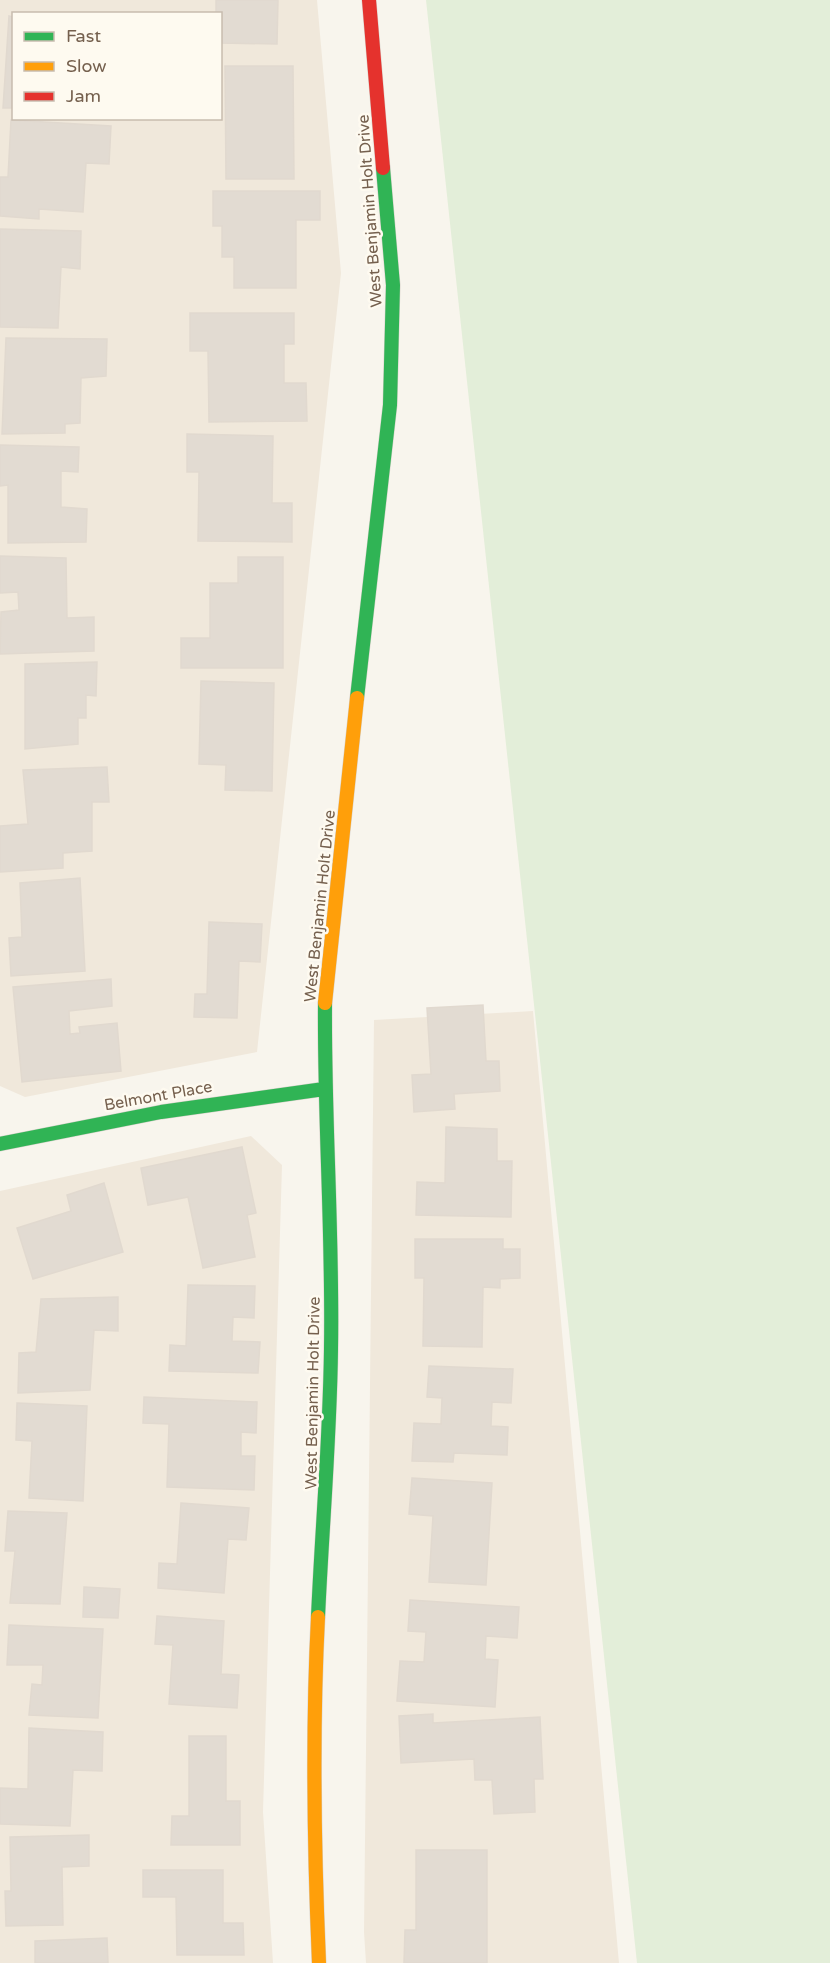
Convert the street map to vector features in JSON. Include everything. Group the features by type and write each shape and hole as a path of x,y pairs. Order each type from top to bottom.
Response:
{"main road":[{"name":"West Benjamin Holt Drive","path":"320,1963 315,1863 314,1692 331,1350 330,1176 324,1089 324,986 390,405 393,285 369,0"},
{"name":"Belmont Place","path":"0,1144 83,1125 207,1103 324,1089"}],"shaded area":[{"path":"0,0 317,0 341,273 257,1052 25,1097 0,1086"},
{"path":"533,1011 619,1963 366,1963 364,1932 374,1020"},
{"path":"251,1136 282,1165 263,1812 273,1963 0,1963 0,1191"}],"green space":[{"path":"426,0 830,0 830,1963 637,1963"}],"building":[{"path":"216,0 278,0 277,44 222,43 222,12 216,12"},
{"path":"9,16 12,17 12,108 3,108"},
{"path":"225,66 293,66 294,179 226,179"},
{"path":"11,120 111,126 109,164 86,163 83,212 39,209 39,219 0,216 0,177 8,177"},
{"path":"213,191 320,191 320,220 296,220 296,288 234,288 234,257 222,257 222,226 213,226"},
{"path":"0,229 81,231 80,269 61,267 58,328 0,327"},
{"path":"190,313 294,313 294,344 284,344 284,383 306,383 307,421 209,422 208,351 190,351"},
{"path":"6,338 107,339 106,376 81,378 80,423 65,424 65,433 2,434"},
{"path":"187,434 273,436 272,503 292,503 292,542 198,541 199,472 187,472"},
{"path":"0,445 79,447 78,472 61,471 61,507 87,509 86,542 8,543 8,485 0,486"},
{"path":"0,556 66,558 67,618 94,617 94,651 0,654 1,612 19,610 18,592 0,593"},
{"path":"238,557 283,557 283,668 181,668 181,638 210,638 210,583 238,583"},
{"path":"97,662 96,696 86,695 86,718 78,718 78,744 25,749 25,664"},
{"path":"201,681 274,683 272,791 225,790 226,765 199,764"},
{"path":"107,767 109,802 92,802 92,851 63,853 63,868 0,872 0,826 28,824 23,770"},
{"path":"80,878 85,971 11,976 9,938 22,937 20,883"},
{"path":"209,922 262,924 260,962 239,961 237,1018 194,1017 195,994 207,994"},
{"path":"111,979 112,1006 69,1011 70,1034 80,1033 79,1027 117,1023 121,1071 22,1082 13,987"},
{"path":"483,1005 486,1061 499,1061 500,1091 454,1094 455,1109 414,1112 412,1075 431,1074 427,1008"},
{"path":"446,1127 497,1129 497,1161 512,1161 511,1217 416,1215 417,1182 445,1183"},
{"path":"242,1147 256,1213 247,1215 255,1257 203,1268 188,1197 148,1205 141,1168"},
{"path":"104,1183 123,1252 33,1279 17,1228 71,1211 67,1195"},
{"path":"415,1239 503,1239 503,1249 520,1249 520,1278 500,1279 500,1288 483,1287 482,1347 423,1346 424,1278 415,1278"},
{"path":"188,1285 255,1286 254,1318 233,1317 232,1341 260,1342 258,1373 169,1371 170,1345 186,1346"},
{"path":"118,1297 118,1331 94,1330 90,1390 18,1393 19,1353 36,1352 41,1299"},
{"path":"429,1366 513,1369 511,1403 492,1402 491,1426 508,1427 507,1455 454,1453 453,1462 412,1461 414,1423 441,1424 442,1398 427,1397"},
{"path":"144,1397 257,1402 256,1433 241,1432 241,1456 255,1456 254,1490 167,1487 169,1424 143,1423"},
{"path":"17,1403 87,1406 83,1501 29,1498 32,1441 16,1440"},
{"path":"412,1478 492,1483 486,1585 429,1582 433,1516 409,1514"},
{"path":"181,1503 249,1508 246,1540 228,1539 224,1593 158,1588 159,1563 177,1564"},
{"path":"8,1511 67,1513 60,1604 10,1603 15,1551 5,1551"},
{"path":"84,1587 120,1589 118,1618 83,1617"},
{"path":"410,1600 519,1607 517,1638 486,1636 485,1659 498,1660 495,1707 397,1701 400,1661 424,1662 426,1632 408,1631"},
{"path":"157,1616 224,1621 221,1674 239,1675 237,1708 169,1704 173,1645 155,1644"},
{"path":"9,1625 103,1629 98,1718 29,1715 32,1684 42,1685 43,1665 7,1665"},
{"path":"433,1714 433,1723 540,1717 543,1779 534,1779 535,1812 494,1814 492,1780 475,1780 474,1759 401,1763 399,1716"},
{"path":"29,1728 103,1732 102,1771 73,1770 70,1826 0,1824 0,1788 28,1789"},
{"path":"189,1736 226,1736 226,1801 240,1801 240,1845 171,1845 172,1816 189,1816"},
{"path":"89,1835 89,1866 62,1867 63,1925 6,1926 5,1891 11,1891 10,1837"},
{"path":"416,1850 487,1850 487,1963 404,1963 405,1930 416,1930"},
{"path":"143,1870 223,1870 223,1923 243,1923 244,1955 177,1955 176,1897 143,1897"},
{"path":"107,1938 108,1963 35,1963 35,1941"}],"traffic: fast":[{"path":"357,698 390,405 393,285 383,168"},
{"path":"318,1617 328,1449 331,1349 325,1003"},
{"path":"0,1144 161,1112 324,1089"}],"traffic: slow":[{"path":"325,1003 357,698"},
{"path":"318,1617 314,1790 319,1963"}],"traffic: jam":[{"path":"369,0 383,168"}]}
